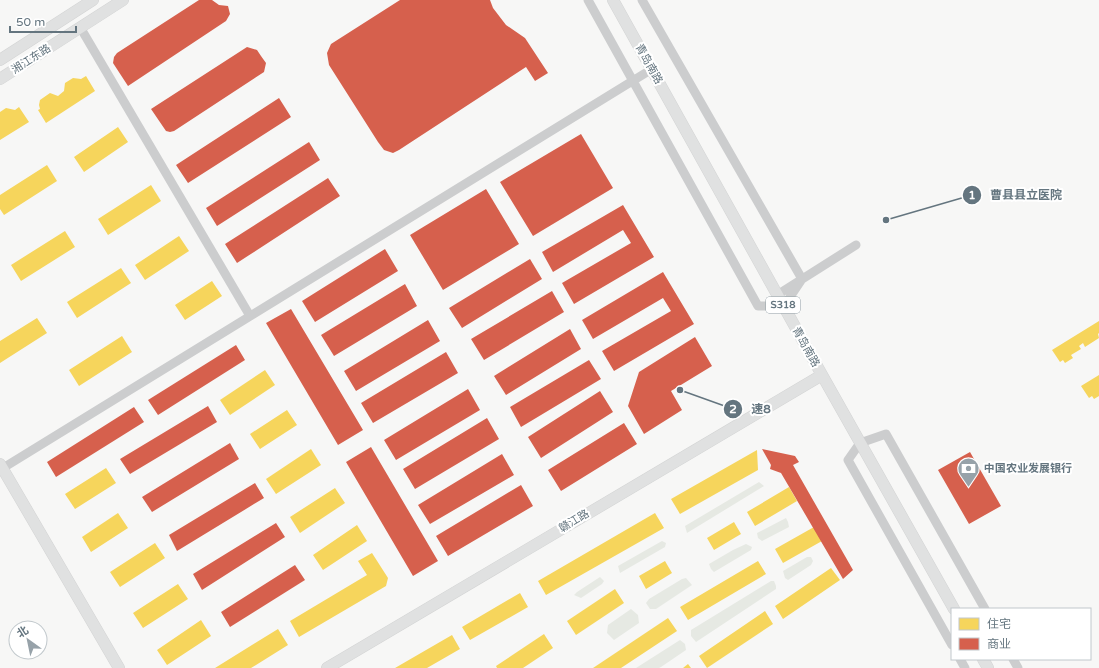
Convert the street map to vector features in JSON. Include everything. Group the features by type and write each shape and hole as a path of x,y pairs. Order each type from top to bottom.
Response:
{"main road":[{"name":"湘江东路","path":"0,60 93,0"},
{"name":"湘江东路","path":"0,78 123,0"},
{"name":"青岛南路","path":"613,0 953,608"},
{"name":"赣江路","path":"327,668 822,375"},
{"path":"1,466 119,668"}],"street":[{"path":"588,0 758,306 784,306 802,279"},
{"path":"642,0 802,279"},
{"path":"80,27 250,316"},
{"path":"1,466 250,316 652,69"},
{"path":"777,295 856,245"},
{"path":"951,643 848,460 860,442 886,434 984,608"}],"shaded area":[{"path":"759,482 764,486 687,533 685,526"},
{"path":"786,518 789,527 762,541 758,538 757,533"},
{"path":"662,541 666,543 665,547 620,573 618,566"},
{"path":"746,544 752,547 751,550 714,572 711,569 709,564"},
{"path":"807,557 811,557 813,561 811,565 788,580 785,578 783,571"},
{"path":"600,577 604,581 602,584 581,598 574,595 577,592"},
{"path":"686,578 692,585 656,609 650,609 646,603 649,599"},
{"path":"771,581 774,581 776,589 696,642 691,636 691,630"},
{"path":"631,609 638,615 639,623 614,640 607,633 608,625"},
{"path":"680,640 685,644 686,650 661,667 636,668"}],"building: 住宅":[{"path":"86,76 95,91 46,123 38,110 40,109 40,100 50,93 58,96 64,91 65,83 73,78 81,79"},
{"path":"19,107 29,122 0,140 0,112 6,108 15,110"},
{"path":"118,127 128,142 84,172 74,157"},
{"path":"47,165 57,181 4,215 0,209 0,195"},
{"path":"151,185 161,201 108,235 98,219"},
{"path":"65,231 75,247 21,281 11,265"},
{"path":"179,236 189,251 145,280 135,265"},
{"path":"121,268 131,283 77,318 67,302"},
{"path":"212,281 222,296 185,320 175,305"},
{"path":"37,318 47,333 0,363 0,341"},
{"path":"1099,321 1099,338 1085,347 1083,343 1079,346 1081,349 1071,355 1073,358 1065,363 1063,360 1060,362 1052,350"},
{"path":"122,336 132,352 79,386 69,370"},
{"path":"265,370 275,385 230,415 220,400"},
{"path":"1099,375 1099,396 1094,399 1092,396 1089,398 1081,386"},
{"path":"287,410 297,425 260,449 250,434"},
{"path":"311,449 321,465 276,494 266,479"},
{"path":"757,450 758,470 680,514 671,499"},
{"path":"106,468 116,483 75,509 65,494"},
{"path":"789,487 797,501 755,526 747,512"},
{"path":"335,488 345,503 300,533 290,517"},
{"path":"118,513 128,528 91,552 82,537"},
{"path":"655,513 664,528 546,595 538,581"},
{"path":"734,522 741,534 714,550 707,538"},
{"path":"357,525 367,541 323,570 313,555"},
{"path":"814,527 822,541 783,563 775,549"},
{"path":"155,543 165,558 120,587 110,572"},
{"path":"372,553 388,578 386,586 299,637 290,621 367,575 358,561"},
{"path":"665,561 672,573 646,589 639,576"},
{"path":"758,561 766,574 688,620 680,607"},
{"path":"831,568 840,580 783,619 775,606"},
{"path":"178,584 188,599 143,628 133,613"},
{"path":"615,589 624,603 576,635 567,621"},
{"path":"520,593 528,607 470,640 462,627"},
{"path":"765,611 773,624 707,668 699,656"},
{"path":"668,618 677,631 621,668 593,668"},
{"path":"201,620 211,636 167,665 157,650"},
{"path":"278,629 288,645 251,668 215,668"},
{"path":"544,634 553,648 523,668 497,668 496,666"},
{"path":"452,635 460,649 427,668 395,668"},
{"path":"688,664 691,668 683,668"}],"building: 商业":[{"path":"199,0 212,0 219,5 228,6 230,14 226,21 128,86 113,63 114,57 117,53"},
{"path":"400,0 490,0 493,8 506,25 525,38 548,73 535,81 526,67 399,150 393,153 384,150 329,65 327,53 331,44"},
{"path":"247,47 257,50 266,63 264,72 174,131 166,131 151,109"},
{"path":"279,98 291,117 188,183 176,165"},
{"path":"581,134 613,188 533,236 500,182"},
{"path":"309,142 320,160 217,226 206,208"},
{"path":"328,178 340,196 237,263 225,244"},
{"path":"486,189 519,244 443,290 410,235"},
{"path":"623,205 654,257 574,304 562,283 631,243 623,230 553,272 542,252"},
{"path":"385,249 398,271 315,322 302,301"},
{"path":"530,259 542,279 462,328 449,308"},
{"path":"663,272 694,324 614,371 602,351 671,311 663,298 593,339 582,320"},
{"path":"405,284 417,306 334,356 321,335"},
{"path":"552,291 564,312 484,360 471,339"},
{"path":"291,309 363,430 338,445 266,323"},
{"path":"428,320 440,341 356,391 344,371"},
{"path":"570,329 581,349 506,395 494,376"},
{"path":"695,337 712,366 671,391 682,410 644,434 628,406 639,372"},
{"path":"236,345 245,360 158,415 148,400"},
{"path":"446,352 458,373 373,423 361,403"},
{"path":"589,360 601,379 521,427 510,407"},
{"path":"468,389 480,410 396,460 384,440"},
{"path":"600,391 613,412 541,458 528,437"},
{"path":"208,406 217,422 130,474 120,459"},
{"path":"134,407 144,422 56,477 47,462"},
{"path":"487,418 499,439 415,489 403,469"},
{"path":"624,423 637,444 561,491 548,470"},
{"path":"230,443 239,459 152,512 142,497"},
{"path":"371,447 438,561 413,576 346,462"},
{"path":"762,449 795,456 799,462 793,465 853,570 843,579 781,473 770,469 771,465"},
{"name":"中国农业发展银行","path":"970,452 1001,506 969,524 938,470"},
{"path":"502,454 514,475 430,524 418,505"},
{"path":"255,483 264,498 177,551 169,535"},
{"path":"521,485 533,506 448,556 436,536"},
{"path":"276,523 285,537 202,590 193,574"},
{"path":"295,565 305,580 230,627 221,612"}],"place":[{"name":"曹县县立医院","path":"886,220"},
{"name":"速8","path":"680,390"},
{"name":"中国农业发展银行","path":"969,488"}]}
